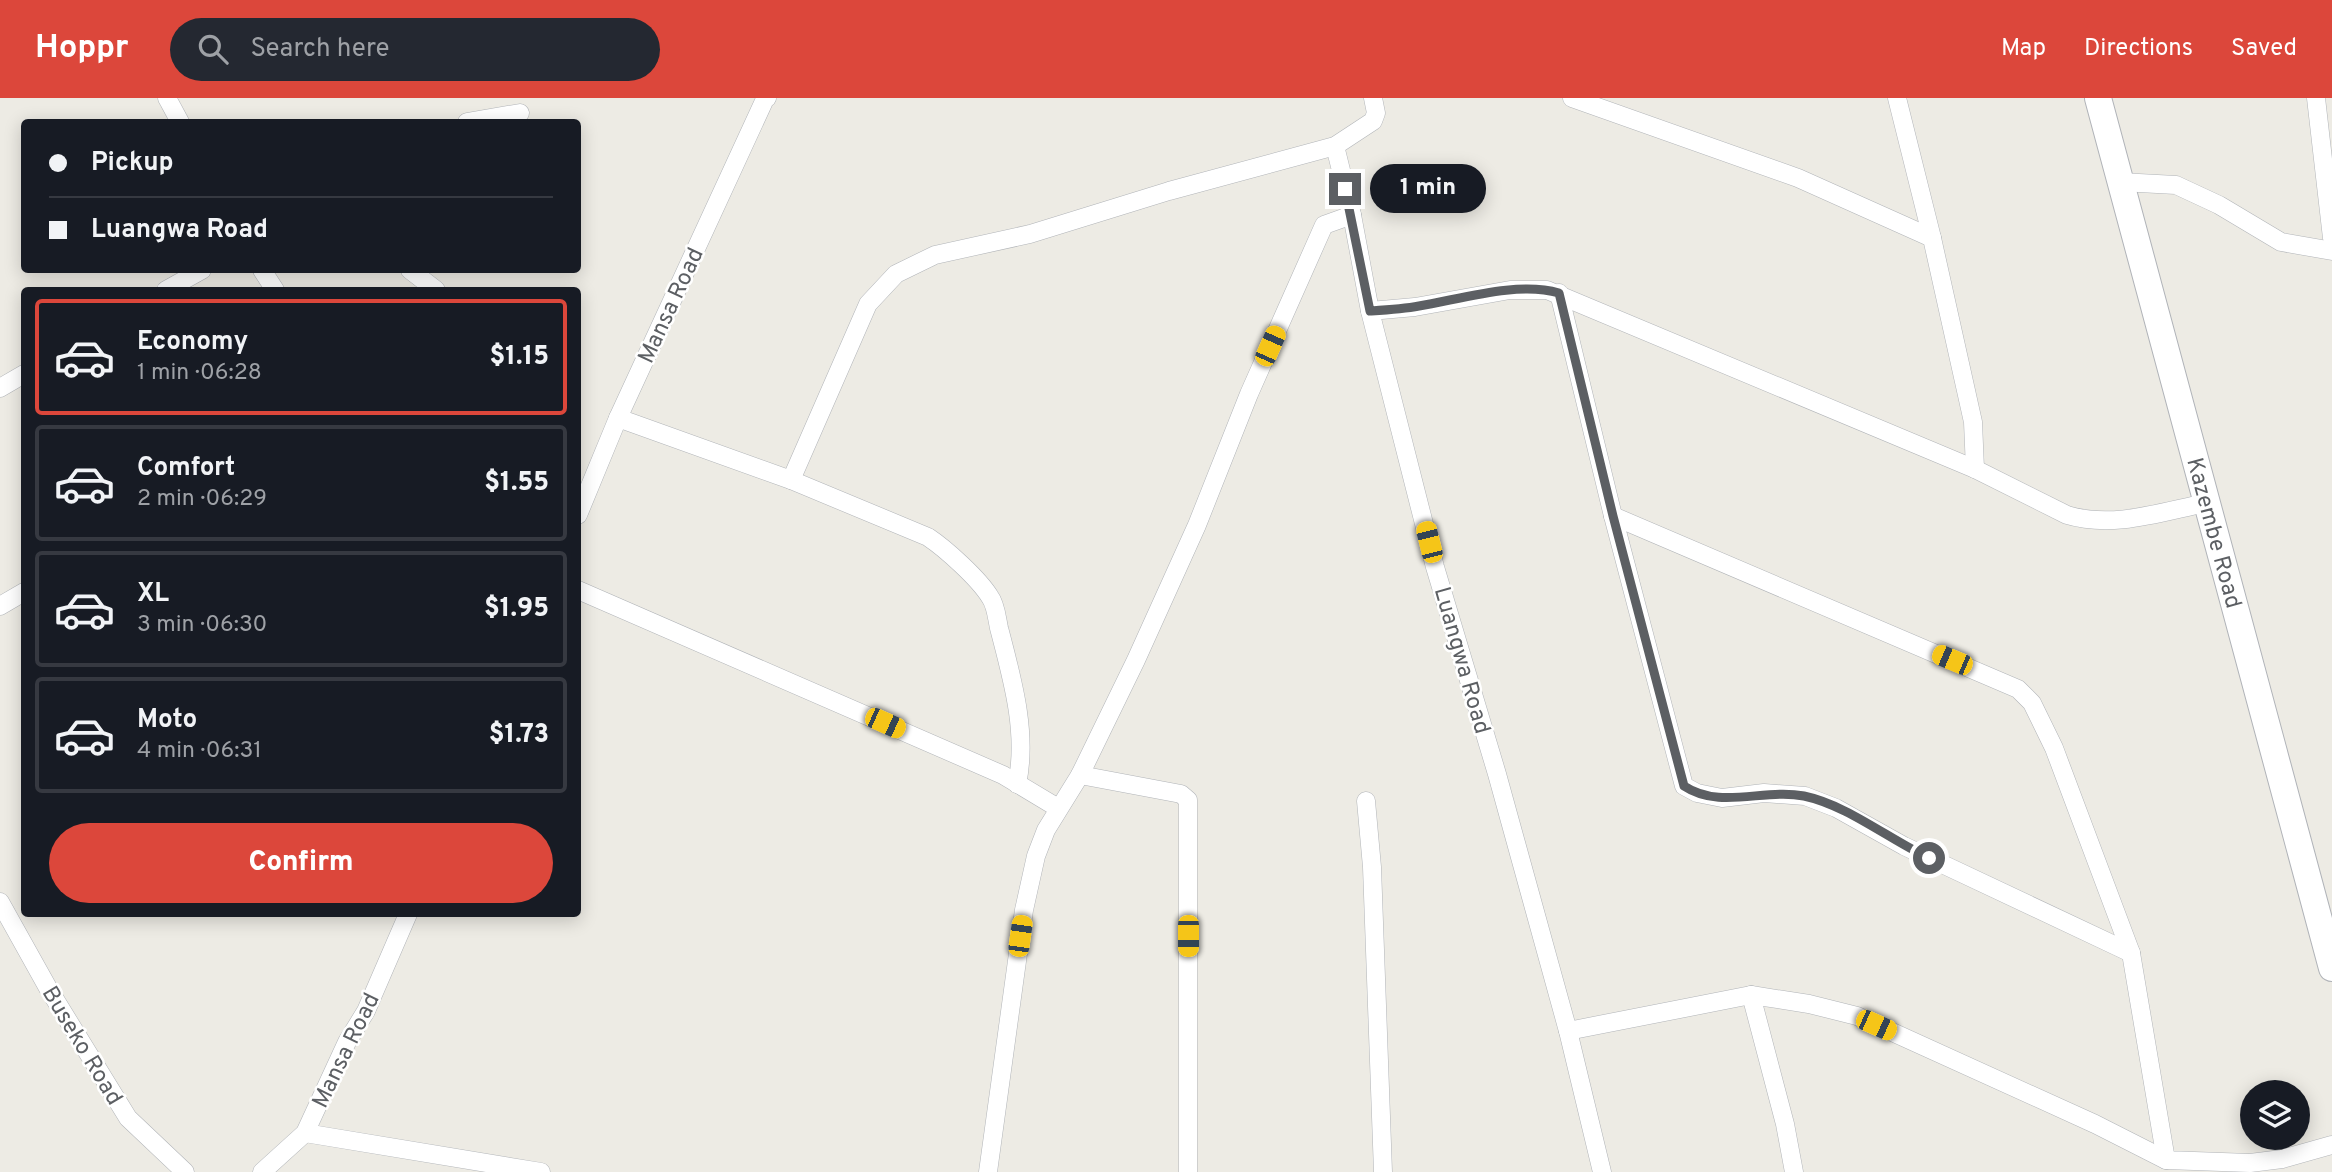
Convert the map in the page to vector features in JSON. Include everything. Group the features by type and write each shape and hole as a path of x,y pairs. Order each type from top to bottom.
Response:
{"main road":[{"name":"Kazembe Road","path":"2098,98 2332,968"}],"street":[{"path":"167,98 178,119"},
{"name":"Mansa Road","path":"581,508 618,418 765,98"},
{"path":"790,480 868,304 896,274 935,255 1030,234 1169,191 1335,146 1373,121 1376,113 1373,98"},
{"path":"1572,98 1798,178 1932,238"},
{"path":"1897,98 1932,238 1973,422 1975,469"},
{"path":"2316,98 2332,238"},
{"path":"485,119 520,113"},
{"name":"Luangwa Road","path":"1335,146 1352,215 1370,311 1436,567 1568,1031 1602,1172"},
{"path":"2120,182 2176,185 2219,205 2280,242 2332,251"},
{"path":"988,1172 1024,910 1036,856 1046,830 1080,775 1136,660 1197,525 1249,394 1324,225 1352,215"},
{"path":"171,287 197,273"},
{"path":"414,273 432,287"},
{"path":"1370,311 1415,307 1510,290 1547,290 1975,469 2067,515 2083,520 2117,521 2206,503"},
{"path":"1559,293 1613,516 1684,786 1697,793 1722,798 1764,793 1805,796 1836,808 1904,846 2131,953"},
{"path":"0,388 21,376"},
{"path":"618,418 790,480 928,537 945,549 991,598 1010,669 1017,712 1021,759 1017,783"},
{"path":"1613,516 2018,689 2032,703 2054,748 2131,953 2166,1160"},
{"path":"581,591 1003,775 1058,808"},
{"path":"0,606 21,594"},
{"path":"1080,775 1181,794 1188,800 1188,1172"},
{"path":"1366,801 1372,867 1383,1172"},
{"name":"Buseko Road","path":"0,902 48,988 128,1118 185,1172"},
{"name":"Mansa Road","path":"262,1172 305,1133 347,1042 366,1011 407,917"},
{"path":"1568,1031 1751,995 1809,1004 1857,1016 2095,1124 2166,1160 2250,1163 2282,1159 2332,1145"},
{"path":"1751,995 1785,1124 1794,1172"},
{"path":"305,1133 541,1172"}],"route":[{"path":"1345,189 1370,311 1415,307 1510,290 1532,289 1559,293 1613,516 1684,786 1697,793 1722,798 1764,793 1805,796 1836,808 1929,858"}]}
